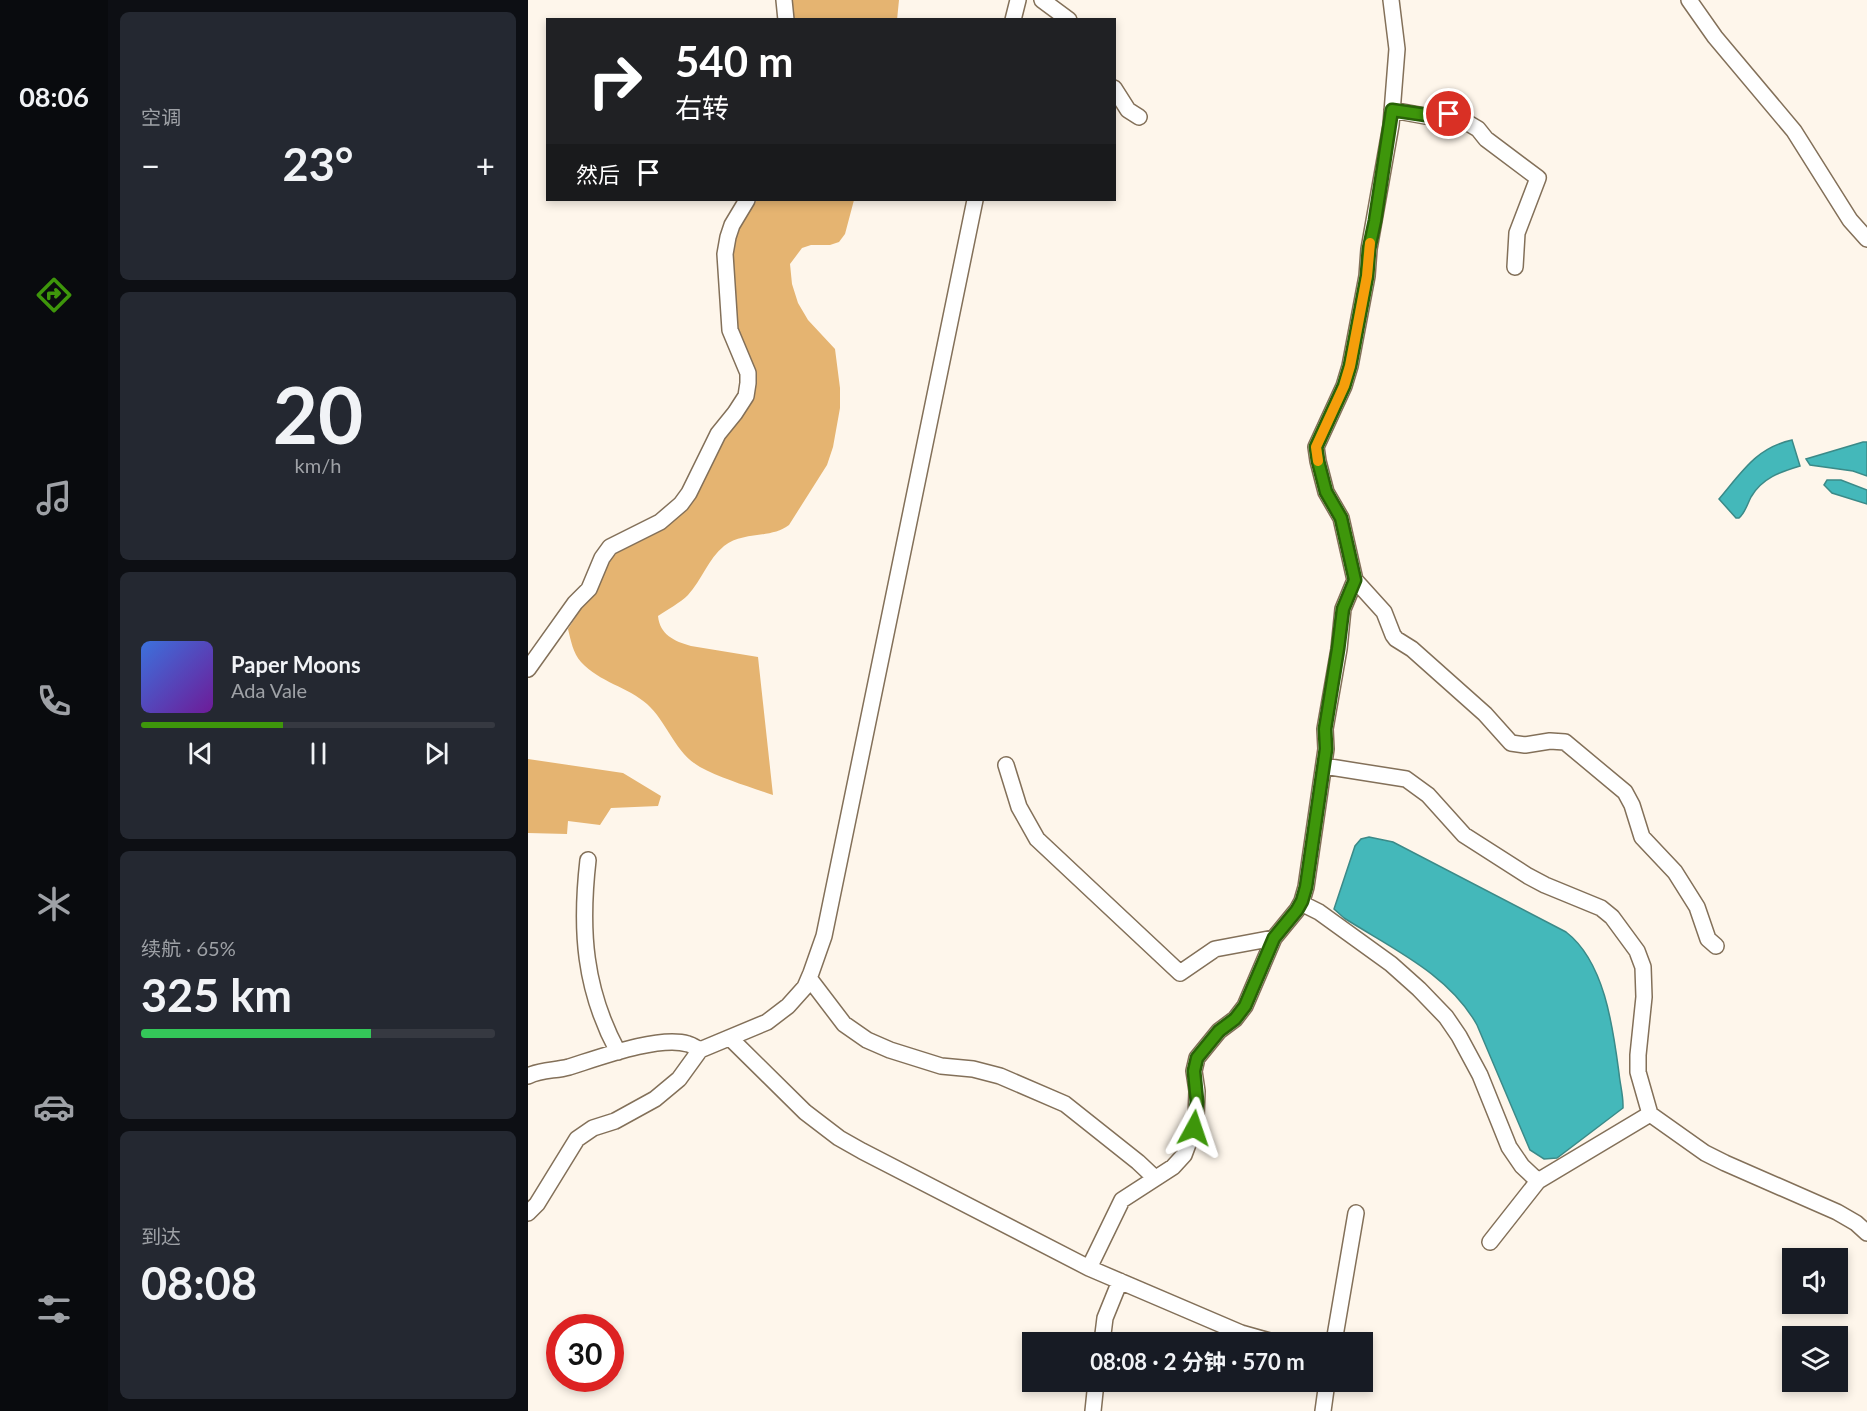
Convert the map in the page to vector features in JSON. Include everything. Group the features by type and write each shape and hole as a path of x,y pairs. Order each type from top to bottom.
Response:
{"street":[{"path":"784,0 786,18"},
{"path":"1014,18 1018,0"},
{"path":"1042,0 1066,18"},
{"path":"1391,0 1398,49 1392,110 1369,249 1367,276 1350,366 1344,386 1316,447 1326,492 1341,518 1355,580 1384,612 1396,639 1412,649 1485,714 1511,743 1525,745 1550,741 1565,742 1625,792 1632,805 1642,837 1675,872 1697,907 1708,939 1716,946"},
{"path":"1689,0 1715,37 1794,131 1855,226 1867,239"},
{"path":"1116,91 1128,110 1139,117"},
{"path":"1392,110 1425,116 1449,114 1456,116 1478,129 1486,139 1500,147 1538,178 1517,233 1515,267"},
{"path":"528,669 575,603 589,589 602,558 609,548 660,522 681,504 718,434 735,414 746,396 748,373 730,330 725,254 732,225 746,201"},
{"path":"528,1213 537,1204 578,1139 593,1128 615,1121 655,1099 680,1079 700,1050 767,1022 797,997 809,978 824,936 975,201"},
{"path":"1089,1268 1122,1200 1177,1164 1184,1155 1194,1128 1197,1102 1194,1071 1197,1058 1219,1031 1235,1019 1245,1006 1274,938 1301,903 1306,887 1324,766 1325,729 1343,609 1355,580"},
{"path":"1006,765 1019,807 1037,838 1180,973 1215,949 1274,938"},
{"path":"1324,766 1406,779 1428,795 1464,835 1545,885 1602,908 1612,917 1637,951 1643,967 1644,997 1638,1072 1650,1114 1705,1153 1837,1212 1856,1223 1867,1233"},
{"path":"588,860 585,908 587,966 599,1014 618,1052"},
{"path":"1301,903 1319,912 1390,964 1446,1017 1480,1075 1509,1147 1522,1166 1538,1181"},
{"path":"809,978 844,1024 867,1040 890,1050 941,1066 973,1069 1000,1076 1065,1104 1155,1178"},
{"path":"730,1038 789,1098 839,1138 870,1156 1089,1268 1239,1332"},
{"path":"528,1076 543,1070 566,1068 657,1043 687,1044 700,1050"},
{"path":"1490,1242 1538,1181 1650,1114"},
{"path":"1336,1332 1356,1213"},
{"path":"1103,1332 1105,1318 1120,1281"},
{"path":"1093,1411 1095,1392"},
{"path":"1323,1411 1326,1392"}],"shaded area":[{"path":"790,0 899,0 897,18 791,18"},
{"path":"756,201 854,201 845,234 839,242 802,248 790,264 792,284 798,303 808,320 835,349 840,408 833,447 827,465 789,525 774,532 740,538 724,546 718,551 688,595 658,616 665,633 679,642 758,657 773,795 717,775 691,761 647,704 596,675 581,662 574,651 568,629 594,588 602,565 615,551 659,530 750,399 734,330 732,243 737,229"},
{"path":"528,759 623,773 661,796 658,806 611,808 600,825 568,821 567,834 528,833"}],"water":[{"path":"1792,440 1800,466 1766,480 1755,490 1741,516 1736,518 1719,499 1759,455"},
{"path":"1867,442 1867,476 1853,471 1810,465 1806,459"},
{"path":"1827,480 1841,480 1867,490 1867,504 1832,493 1824,485"},
{"path":"1369,837 1393,842 1566,932 1590,960 1605,997 1610,1017 1623,1108 1557,1158 1544,1159 1530,1150 1477,1025 1451,991 1418,964 1344,918 1334,909 1355,846 1361,839"}],"slow traffic":[{"path":"1318,461 1316,447 1344,386 1350,366 1367,276 1370,243"}],"route":[{"path":"1194,1128 1197,1102 1194,1071 1197,1058 1219,1031 1235,1019 1245,1006 1274,938 1297,910 1306,887 1326,749 1325,729 1343,609 1355,580 1341,518 1326,492 1316,447 1344,386 1350,366 1367,276 1369,249 1392,110 1425,116 1449,114"}]}
